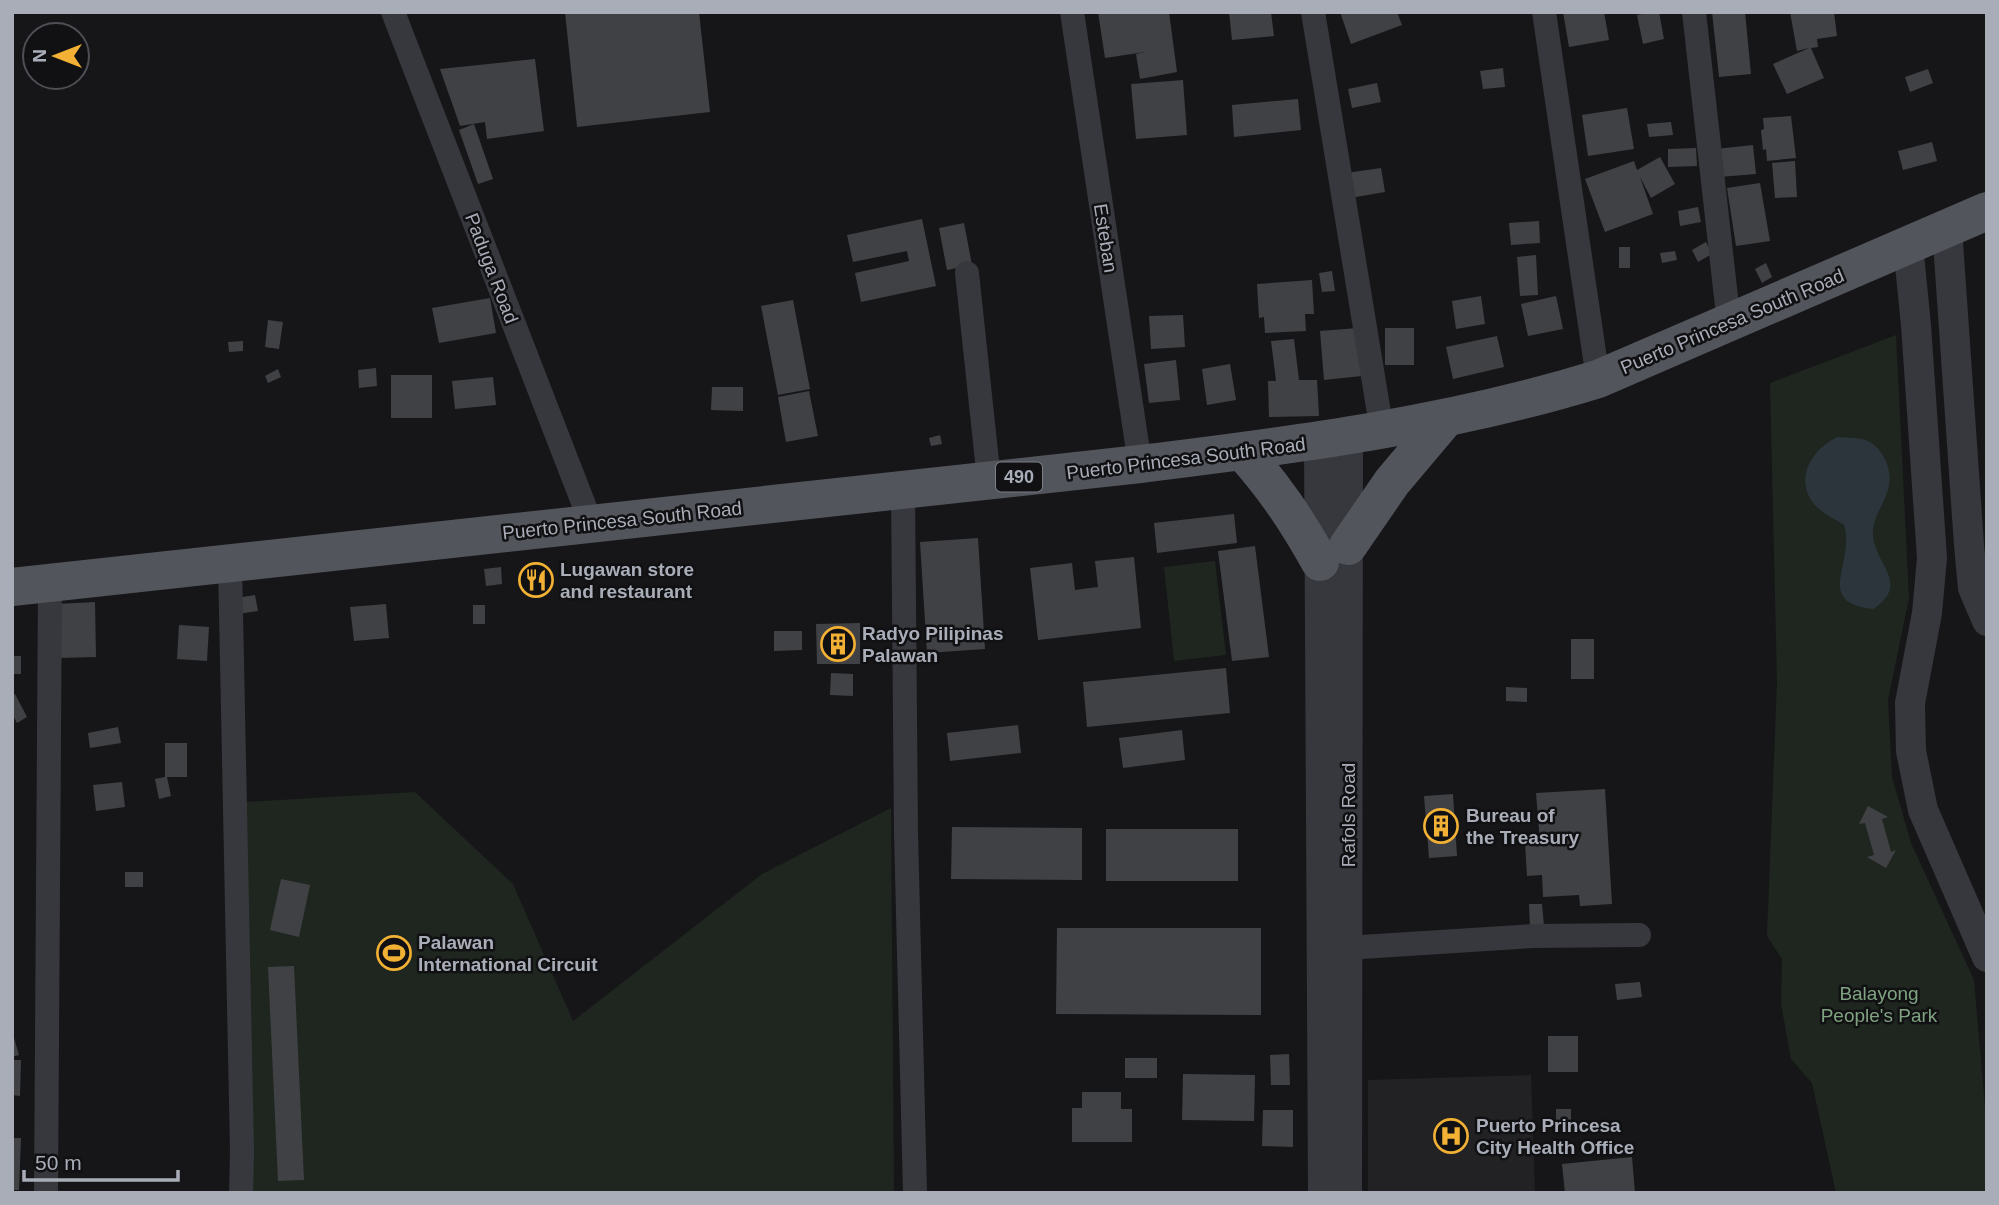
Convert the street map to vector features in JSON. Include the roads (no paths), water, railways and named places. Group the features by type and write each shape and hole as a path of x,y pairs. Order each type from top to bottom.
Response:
{"main road":[{"name":"Puerto Princesa South Road","path":"12,587 1140,464 1350,437 1531,400 1598,379 1987,211"},
{"path":"1242,452 1291,510 1334,554 1419,446 1446,418"}],"street":[{"name":"Paduga Road","path":"393,12 591,523"},
{"name":"Esteban","path":"1073,12 1140,464"},
{"path":"1313,12 1350,437"},
{"path":"1544,12 1598,379"},
{"path":"1695,12 1729,324"},
{"path":"1947,228 1973,588 1984,616"},
{"path":"1908,245 1932,558 1927,613 1910,704 1911,751 1923,810 1987,957"},
{"path":"967,272 989,480"},
{"name":"Rafols Road","path":"1347,1193 1335,948 1334,554 1350,437"},
{"path":"903,489 906,833 915,1193"},
{"path":"230,563 241,1193"},
{"path":"46,1193 50,583"},
{"path":"1927,613 1954,604 1968,606 1984,616"},
{"path":"1335,948 1533,936 1639,935"},
{"name":"Rafols Road","path":"1323,1193 1335,948"}],"place":[{"name":"Lugawan store and restaurant","path":"536,580"},
{"name":"Radyo Pilipinas Palawan","path":"838,644"},
{"name":"Bureau of the Treasury","path":"1441,826"},
{"name":"Palawan International Circuit","path":"394,953"},
{"name":"Puerto Princesa City Health Office","path":"1451,1136"}],"park label":[{"name":"Balayong People's Park","path":"1879,1004"}]}
